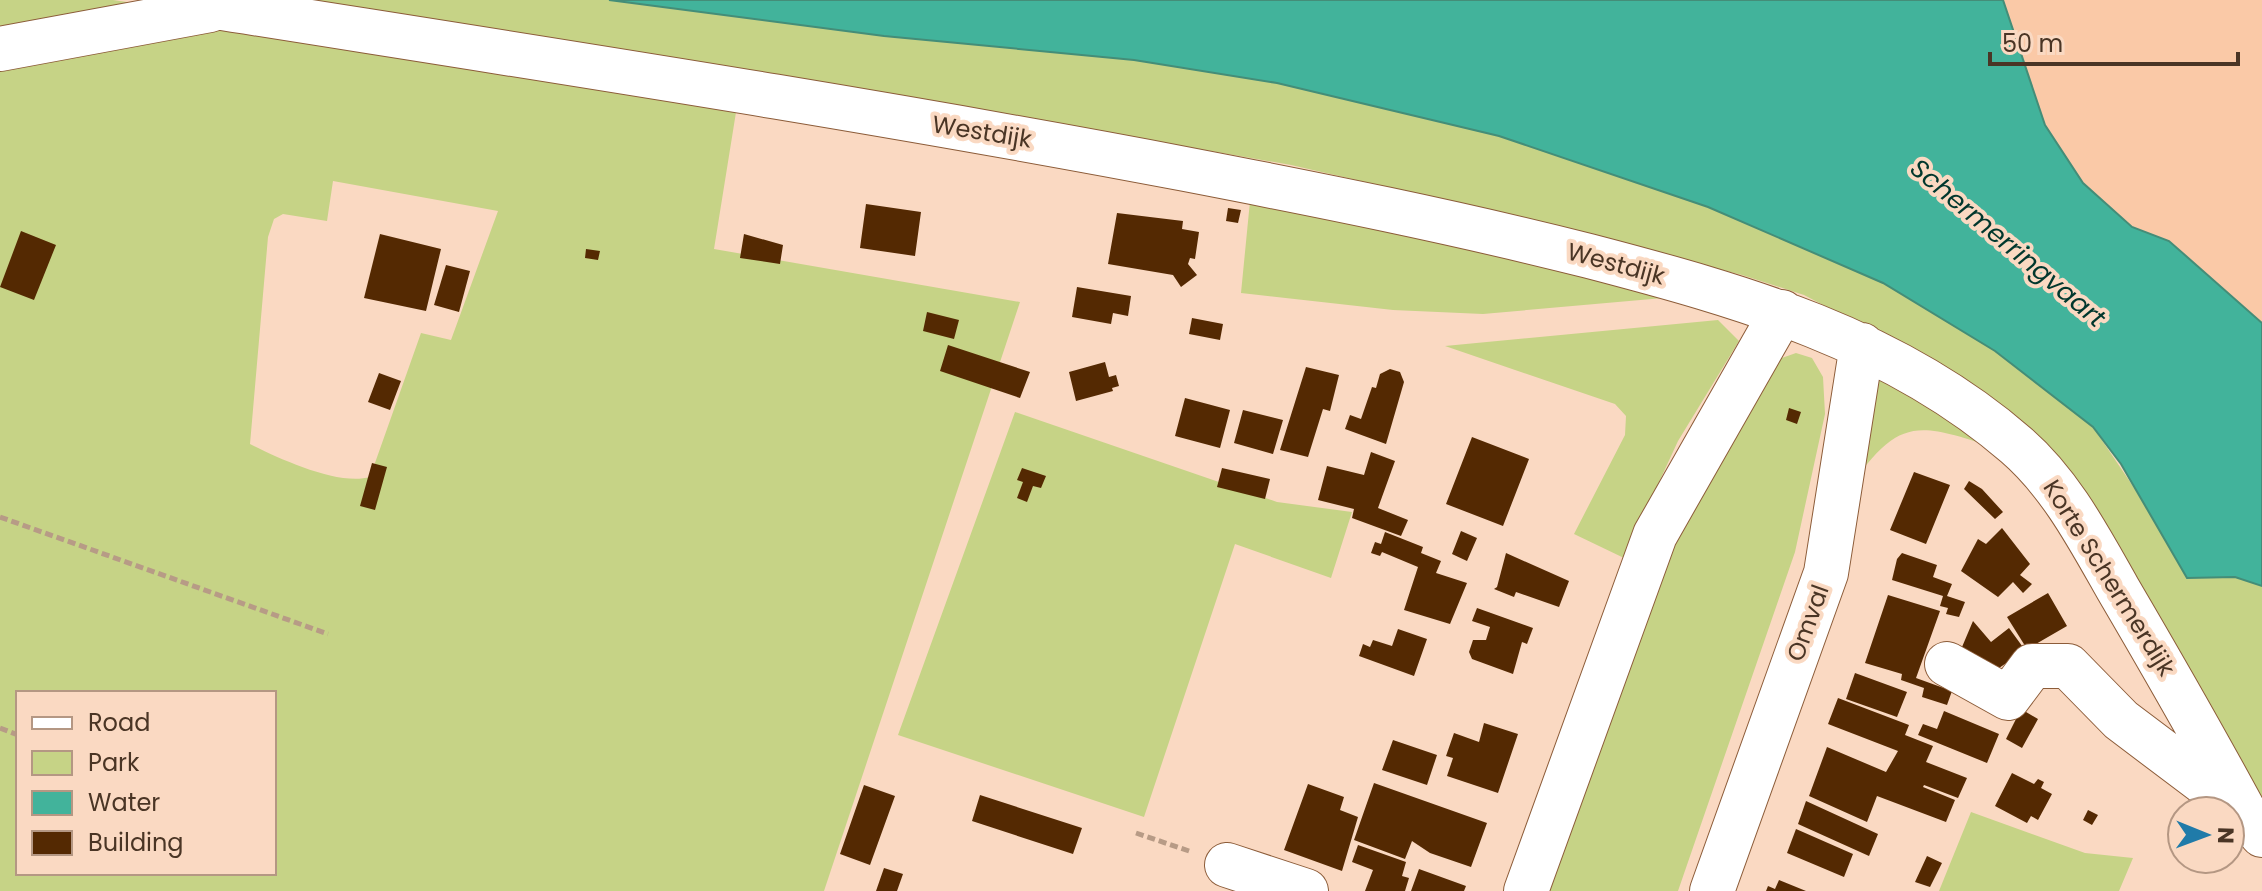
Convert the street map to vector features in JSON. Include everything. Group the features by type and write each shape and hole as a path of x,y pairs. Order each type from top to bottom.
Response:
{"street":[{"name":"Westdijk","path":"172,0 1041,142 1286,188 1494,232 1715,289 1862,345"},
{"path":"0,49 222,8"},
{"path":"1526,891 1655,535 1782,312"},
{"name":"Korte Schermerdijk","path":"1862,345 1930,383 2012,442 2039,466 2074,513 2254,825"},
{"name":"Omval","path":"1712,891 1826,573 1862,345"},
{"path":"1947,664 2008,698 2032,666 2068,666 2121,720 2254,825"},
{"path":"1227,865 1306,891"}],"path":[{"path":"0,517 328,634"},
{"path":"1136,833 1227,865"}],"shaded area":[{"path":"2003,0 2262,0 2262,323 2170,241 2132,227 2083,183 2044,125"}],"green space":[{"path":"0,0 113,0 134,3 0,26"},
{"path":"313,0 609,0 884,36 1135,60 1277,83 1499,136 1708,207 1803,246 1883,283 1995,351 2093,427 2147,507 2210,578 2235,577 2262,586 2262,806 2180,661 1923,357 1804,295 1742,275 1527,219 1291,165 869,91"},
{"path":"216,25 737,106 714,249 1020,302 824,891 0,891 0,66","holes":["333,181 498,211 451,340 421,333 370,477 342,478 309,470 250,444 268,237 274,219 283,214 327,221"]},
{"path":"1251,191 1686,296 1483,314 1393,310 1241,293"},
{"path":"1718,320 1739,341 1678,441 1624,558 1574,534 1625,435 1626,416 1615,404 1445,346"},
{"path":"1796,353 1812,358 1823,377 1825,414 1795,552 1678,891 1539,891 1666,546 1779,359"},
{"path":"1869,374 1912,389 1998,449 1945,433 1926,430 1910,432 1894,438 1880,450 1845,493"},
{"path":"1015,412 1277,502 1352,512 1331,578 1235,544 1144,817 898,735"},
{"path":"1971,812 2085,853 2133,858 2119,891 1939,891"}],"water":[{"name":"Schermerringvaart","path":"609,0 2003,0 2045,125 2083,183 2132,227 2169,241 2262,323 2262,586 2235,577 2187,578 2121,464 2093,427 1995,351 1883,283 1708,207 1499,136 1277,83 1134,60 884,36"}],"building":[{"path":"866,204 921,212 915,256 860,248"},
{"path":"1228,208 1241,210 1238,223 1226,221"},
{"path":"1117,213 1183,221 1182,229 1199,232 1195,259 1190,258 1188,264 1197,275 1181,287 1173,275 1108,264"},
{"path":"21,231 56,245 34,300 0,287"},
{"path":"380,234 441,249 426,311 364,298"},
{"path":"744,234 783,245 780,264 740,258"},
{"path":"586,249 600,251 598,260 585,258"},
{"path":"446,265 470,271 459,312 434,305"},
{"path":"1077,287 1131,296 1128,316 1113,313 1111,324 1072,317"},
{"path":"927,312 959,320 954,339 923,331"},
{"path":"1192,318 1223,324 1220,340 1189,334"},
{"path":"948,345 1030,372 1020,398 940,371"},
{"path":"1105,362 1109,377 1116,375 1119,386 1112,388 1113,391 1076,401 1069,372"},
{"path":"1306,367 1339,375 1330,411 1323,409 1308,457 1280,450"},
{"path":"1390,369 1400,372 1404,382 1386,444 1345,429 1350,415 1361,419 1372,387 1376,388 1380,374"},
{"path":"379,373 401,381 390,410 368,402"},
{"path":"1185,398 1230,410 1220,448 1175,436"},
{"path":"1789,408 1801,412 1797,424 1786,420"},
{"path":"1243,410 1283,420 1273,454 1234,443"},
{"path":"1472,437 1529,459 1503,526 1446,504"},
{"path":"1371,452 1395,461 1378,508 1408,520 1401,536 1352,518 1354,509 1318,500 1327,466 1364,475"},
{"path":"372,463 387,467 375,510 360,506"},
{"path":"1022,468 1046,476 1041,488 1033,486 1027,502 1017,498 1023,482 1017,480"},
{"path":"1222,468 1270,479 1265,499 1217,487"},
{"path":"1914,472 1950,485 1926,544 1890,530"},
{"path":"1969,481 1982,489 2003,512 1995,519 1964,489"},
{"path":"2002,528 2030,564 2020,575 2032,584 2023,593 2013,582 1998,597 1961,571 1978,539 1986,544"},
{"path":"1461,531 1477,538 1467,561 1452,554"},
{"path":"1385,532 1423,547 1421,553 1441,561 1436,573 1467,583 1450,624 1404,610 1418,567 1382,552 1380,556 1371,553 1375,542 1381,544"},
{"path":"1506,553 1569,581 1559,607 1516,592 1514,597 1494,589"},
{"path":"1902,553 1937,565 1933,577 1952,584 1947,596 1965,602 1959,617 1946,614 1948,608 1940,606 1943,596 1892,580 1897,559"},
{"path":"2048,593 2067,626 2027,649 2007,617"},
{"path":"1888,595 1940,611 1916,678 1952,691 1947,705 1922,697 1924,688 1901,680 1902,674 1865,663"},
{"path":"1477,608 1533,628 1527,644 1522,642 1513,674 1472,659 1469,652 1473,640 1486,640 1490,627 1472,621"},
{"path":"1973,621 1991,642 2009,628 2025,650 1989,675 1962,647"},
{"path":"1398,629 1427,639 1414,676 1359,656 1363,644 1370,647 1373,640 1392,646"},
{"path":"1855,673 1907,692 1897,717 1846,699"},
{"path":"1838,698 1909,725 1905,735 1933,746 1926,762 1967,778 1958,798 1923,787 1955,800 1946,822 1877,796 1867,822 1809,796 1827,747 1886,772 1898,751 1828,724"},
{"path":"2021,709 2038,719 2022,748 2006,739"},
{"path":"1944,711 1999,734 1987,763 1918,735 1923,724 1937,729"},
{"path":"1484,723 1518,734 1498,793 1447,776 1453,758 1446,756 1454,733 1479,742"},
{"path":"1393,740 1437,755 1427,785 1382,770"},
{"path":"2012,773 2034,784 2038,779 2044,782 2041,788 2052,794 2038,820 2031,816 2027,823 1995,806"},
{"path":"1374,783 1487,823 1471,867 1430,853 1412,841 1405,859 1354,840"},
{"path":"1308,784 1344,797 1340,810 1358,817 1342,871 1284,850"},
{"path":"864,785 895,796 870,865 840,854"},
{"path":"980,795 1082,828 1073,854 972,821"},
{"path":"1806,801 1878,834 1869,856 1798,824"},
{"path":"2088,810 2098,815 2092,825 2083,820"},
{"path":"1796,829 1853,854 1844,877 1787,853"},
{"path":"1358,845 1406,862 1402,876 1409,878 1405,891 1365,891 1373,870 1352,862"},
{"path":"1927,856 1942,863 1930,887 1915,882"},
{"path":"884,868 903,874 897,891 876,891"},
{"path":"1419,869 1466,886 1464,891 1411,891"},
{"path":"1779,880 1806,891 1766,891 1768,886 1775,889"}]}
